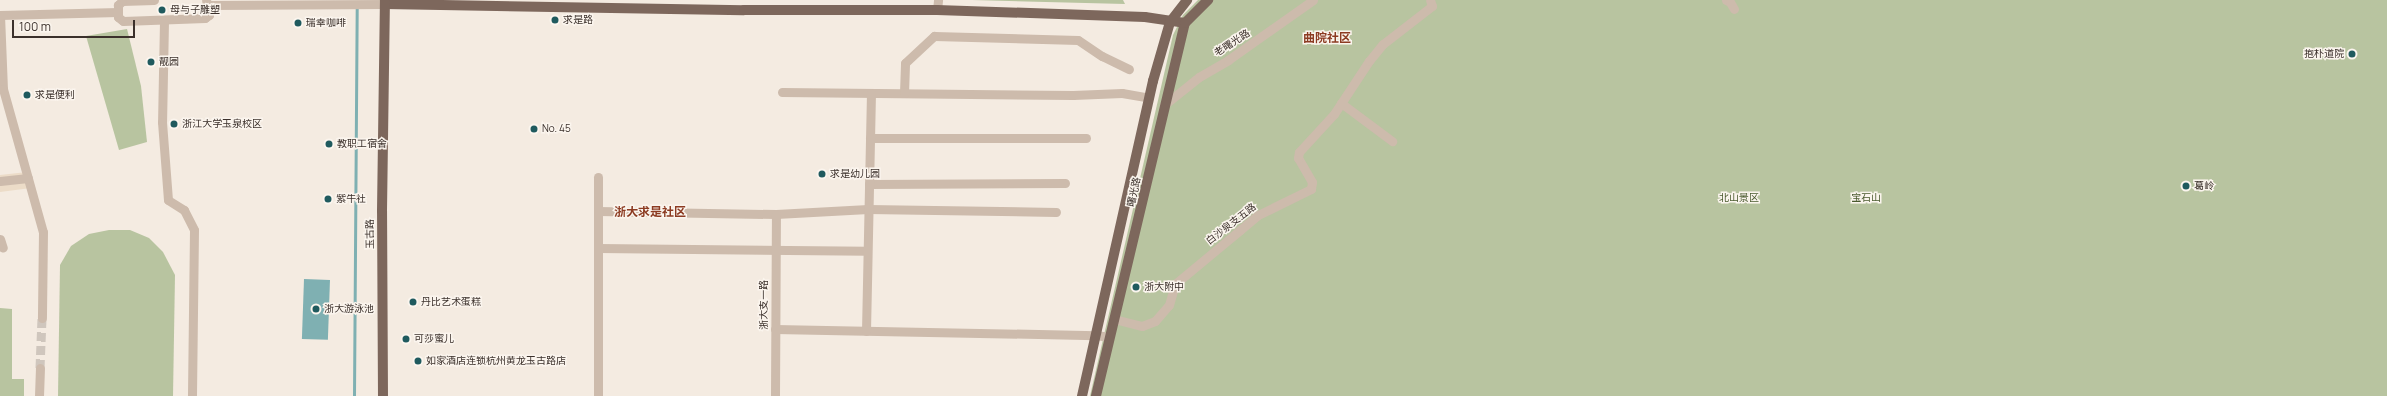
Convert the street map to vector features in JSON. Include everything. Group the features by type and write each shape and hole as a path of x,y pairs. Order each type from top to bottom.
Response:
{"main road":[{"name":"曙光路","path":"1082,396 1149,98 1170,22 1187,0"},
{"path":"385,2 744,10 938,5 1146,17 1170,22 1185,23 1208,0"},
{"name":"玉古路","path":"383,396 382,211 385,2"},
{"name":"曙光路","path":"1096,396 1114,319 1141,216 1164,105 1185,23"}],"street":[{"path":"154,0 122,1 118,5 118,17 123,21 164,22 205,18 209,15 208,5 354,5 385,2"},
{"name":"老曙光路","path":"1164,105 1199,77 1268,33 1313,0"},
{"path":"1392,141 1341,103 1383,44 1432,6 1430,0"},
{"path":"1726,0 1730,2 1734,9"},
{"path":"42,318 43,232 3,89 0,15 118,12"},
{"path":"164,22 162,122 168,200 184,210 194,230 192,396"},
{"path":"904,93 905,63 934,36 1078,40 1102,56 1129,69"},
{"path":"782,92 1122,93 1149,98"},
{"path":"866,331 871,93"},
{"name":"白沙泉支五路","path":"1114,319 1142,326 1155,321 1169,305 1175,284 1216,249 1258,215 1311,189 1312,182 1298,158 1299,152 1341,103"},
{"path":"870,138 1086,138"},
{"path":"598,177 598,396"},
{"path":"0,181 28,178"},
{"path":"869,184 1065,183"},
{"path":"598,211 776,214 868,208 1056,212"},
{"name":"浙大支一路","path":"775,396 776,214"},
{"path":"598,248 775,252 867,251"},
{"path":"775,329 1096,335 1110,337"},
{"path":"39,396 40,368"}],"green space":[{"path":"972,0 1123,0 1125,4"},
{"name":"北山景区","path":"1198,0 2387,0 2387,396 1090,396 1173,35 1183,15"},
{"path":"127,29 141,86 147,142 119,150 86,36"},
{"path":"109,230 130,230 149,238 163,252 175,275 173,396 58,396 60,265 71,246 89,234"},
{"path":"0,308 12,309 12,379 24,379 24,396 0,396"}],"shaded area":[{"path":"27,172 31,188 0,192 0,175"}],"water":[{"name":"浙大游泳池","path":"304,279 330,280 328,340 302,339"}],"waterway":[{"path":"354,396 357,7"}],"tunnel":[{"path":"40,368 42,318"}],"place":[{"name":"母与子雕塑","path":"162,10"},
{"name":"求是路","path":"555,20"},
{"name":"瑞幸咖啡","path":"298,23"},
{"name":"抱朴道院","path":"2352,54"},
{"name":"靓园","path":"151,62"},
{"name":"求是便利","path":"27,95"},
{"name":"浙江大学玉泉校区","path":"174,124"},
{"name":"No. 45","path":"534,129"},
{"name":"教职工宿舍","path":"329,144"},
{"name":"求是幼儿园","path":"822,174"},
{"name":"葛岭","path":"2186,186"},
{"name":"紫牛社","path":"328,199"},
{"name":"浙大附中","path":"1136,287"},
{"name":"丹比艺术蛋糕","path":"413,302"},
{"name":"浙大游泳池","path":"316,309"},
{"name":"可莎蜜儿","path":"406,339"},
{"name":"如家酒店连锁杭州黄龙玉古路店","path":"418,361"}],"district":[{"name":"曲院社区","path":"1327,38"},
{"name":"浙大求是社区","path":"650,212"}],"park label":[{"name":"宝石山","path":"1866,198"}]}
